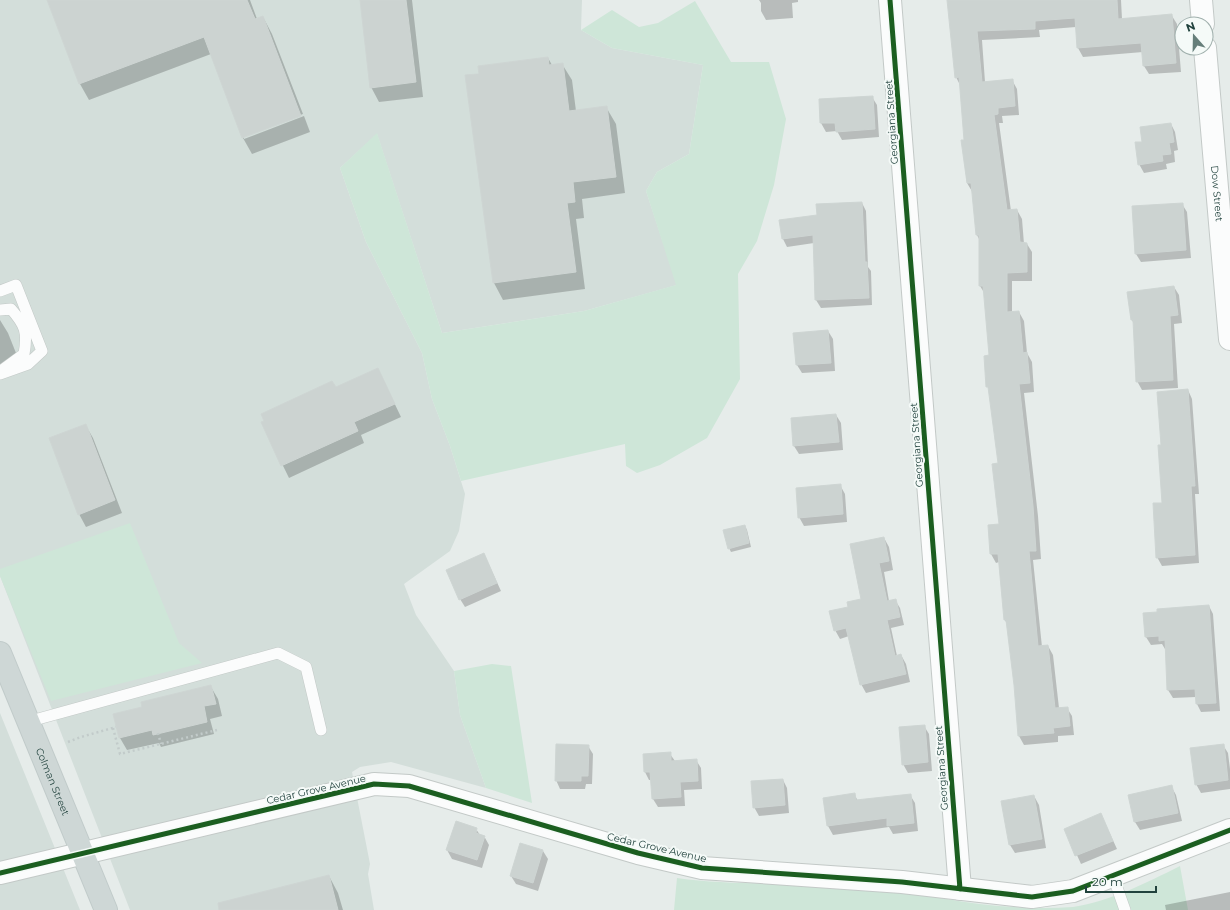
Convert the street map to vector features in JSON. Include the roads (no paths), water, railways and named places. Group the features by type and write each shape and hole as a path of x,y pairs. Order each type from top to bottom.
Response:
{"main road":[{"name":"Colman Street","path":"2,663 106,910"}],"street":[{"name":"Georgiana Street","path":"890,0 960,889"},
{"path":"1201,0 1202,16"},
{"name":"Dow Street","path":"1206,56 1230,339"},
{"name":"Cedar Grove Avenue","path":"0,873 374,784 409,786 638,854 702,868 902,882 1032,898 1073,891 1230,830"}],"lane":[{"path":"0,291 16,285 42,351 28,364 0,373"},
{"path":"0,310 11,309 23,322 27,340 24,354 0,373"},
{"path":"27,722 278,653 306,667 321,730"},
{"path":"1113,876 1125,910"}]}
